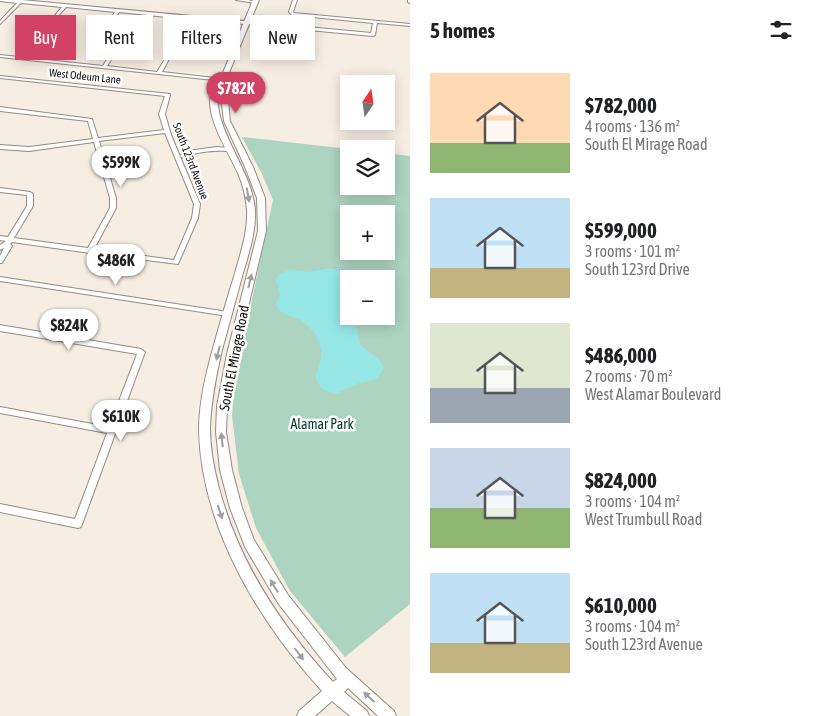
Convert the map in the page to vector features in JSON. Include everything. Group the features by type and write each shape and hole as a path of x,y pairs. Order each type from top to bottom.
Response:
{"main road":[{"name":"South El Mirage Road","path":"256,1 223,80 223,104 227,121 256,183 261,198 263,215 262,231 232,354 222,406 221,432 226,470 236,508 250,543 283,600 348,679 390,716"},
{"name":"South El Mirage Road","path":"223,80 215,90 214,113 225,150 246,184 251,210 250,227 242,262 208,392 206,420 209,468 219,510 233,545 264,606 302,659 333,692 362,716"},
{"path":"304,716 348,679"}],"street":[{"path":"0,0 163,16"},
{"path":"238,0 256,1"},
{"path":"295,0 292,14 410,25"},
{"path":"0,22 20,1"},
{"path":"57,15 64,7"},
{"path":"240,23 373,35 376,22"},
{"path":"0,56 223,80"},
{"path":"104,67 109,60"},
{"path":"159,73 166,60"},
{"name":"West Odeum Lane","path":"0,77 168,95"},
{"name":"South 123rd Avenue","path":"90,251 176,262 195,218 197,204 180,157 167,131 162,114 168,95"},
{"path":"0,109 90,120 113,198 113,208 90,251 8,242 0,238"},
{"path":"0,147 29,148 167,131"},
{"path":"180,157 219,153 225,150"},
{"path":"0,190 30,194 30,206 8,242 0,248"},
{"path":"0,261 9,246 8,242"},
{"path":"0,279 228,314"},
{"path":"0,328 142,352 78,524 0,508"},
{"path":"0,410 112,431"}],"green space":[{"name":"Alamar Park","path":"242,137 340,148 340,195 395,195 395,154 410,156 410,604 345,657 290,591 256,528 239,474 232,416 235,380 273,200 262,174"}],"water":[{"path":"330,268 340,270 340,325 355,325 360,345 379,359 384,368 377,379 359,383 338,393 323,389 316,380 315,375 321,359 320,343 306,324 282,312 276,304 280,294 276,280 279,274 290,270 309,272"}]}
